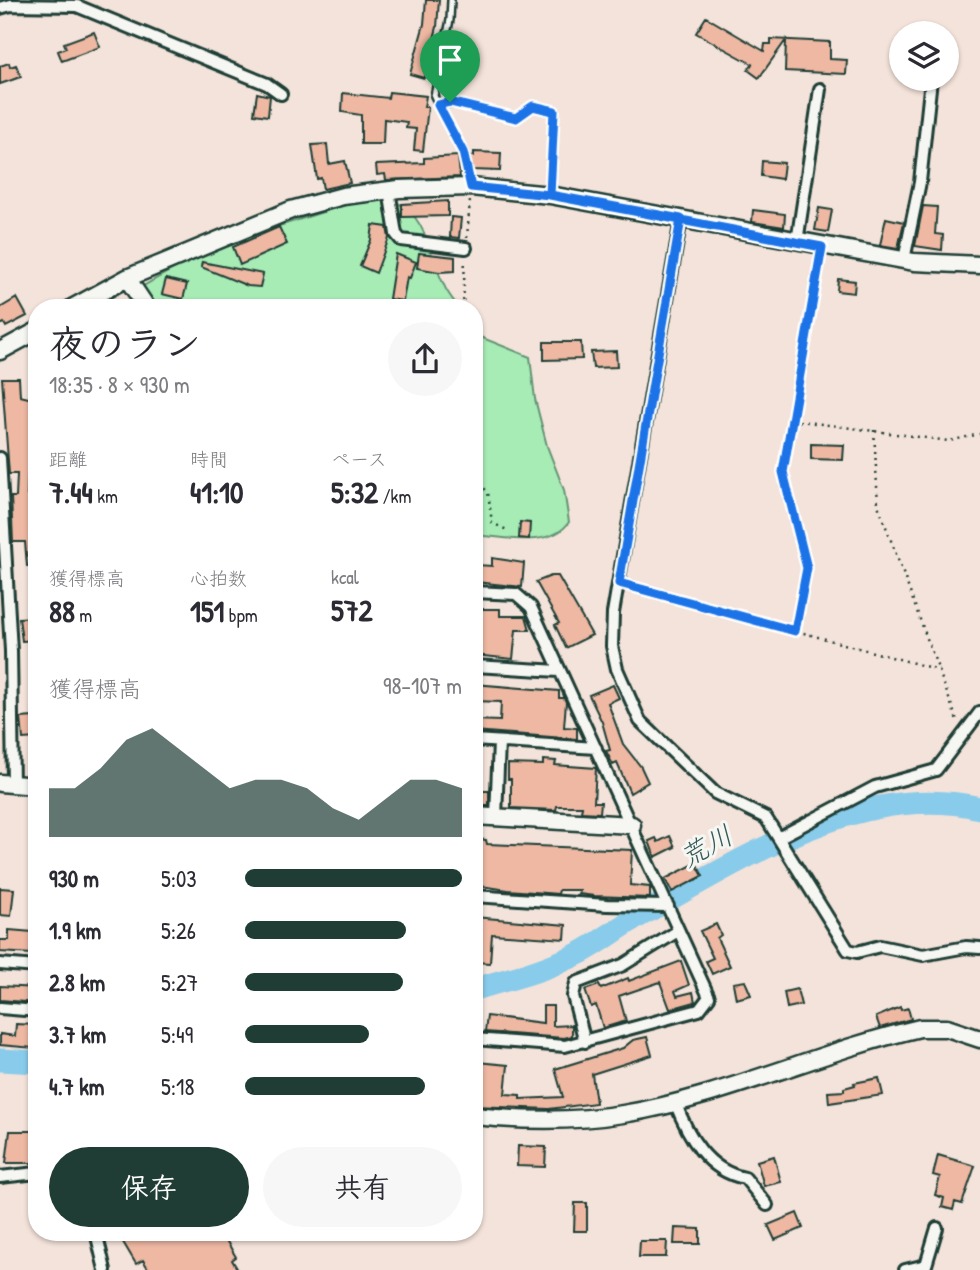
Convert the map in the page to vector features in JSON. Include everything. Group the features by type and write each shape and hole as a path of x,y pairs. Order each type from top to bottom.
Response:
{"street":[{"path":"0,8 11,5 77,6 267,85 282,94"},
{"path":"797,242 820,89"},
{"path":"904,261 920,182 930,91"},
{"path":"88,299 127,278 291,211 343,196 389,190 471,187 550,195 904,261 980,265"},
{"path":"389,190 396,234 401,240 466,248"},
{"path":"681,219 619,583 612,646 625,692 640,721 715,793 758,812 780,837 850,952 880,946 923,955 966,947 980,948"},
{"path":"127,278 141,299"},
{"path":"0,351 28,336"},
{"path":"0,458 11,651 7,784 28,785"},
{"path":"483,592 516,594 529,604 709,997 702,1009 585,1042 541,1046 483,1040"},
{"path":"483,667 559,671"},
{"path":"780,837 875,787 932,772 943,763 980,712"},
{"path":"483,741 596,748"},
{"path":"496,817 499,742"},
{"path":"483,816 632,825"},
{"path":"483,897 668,906"},
{"path":"585,1042 573,996 576,984 623,965 678,931"},
{"path":"0,964 28,966"},
{"path":"0,1008 28,1011"},
{"path":"483,1117 528,1122 622,1114 675,1102 920,1028 947,1028 980,1039"},
{"path":"675,1102 701,1152 712,1165 729,1176 745,1178 768,1205"},
{"path":"0,1177 28,1174"},
{"path":"905,1270 926,1265 937,1228"},
{"path":"98,1241 105,1270"}],"lane":[{"path":"451,0 450,20 434,91 438,105 463,152 471,187"},
{"path":"438,105 457,103 516,118 533,106 554,111 550,195"}],"path":[{"path":"795,631 807,574 783,478 822,247"},
{"path":"792,420 949,441 980,434"},
{"path":"874,430 878,505 963,736"},
{"path":"483,487 488,492 492,523 507,530"},
{"path":"619,583 939,670"}],"green space":[{"path":"379,194 408,210 417,220 445,288 453,299 129,299 131,293 184,263 276,227"},
{"path":"483,338 530,357 535,399 547,446 564,490 569,522 551,536 512,539 483,536"}],"building":[{"path":"426,0 439,0 437,27 424,78 410,74 424,24"},
{"path":"706,17 764,51 765,44 771,44 771,39 830,42 830,59 847,60 846,74 785,71 786,40 759,78 748,70 752,64 696,33"},
{"path":"94,32 100,47 62,61 58,51 66,48 64,43"},
{"path":"9,63 10,67 16,65 21,77 0,84 0,66"},
{"path":"389,92 426,96 424,107 428,107 423,151 414,150 416,129 406,128 407,122 384,119 383,144 361,144 361,115 342,112 343,93 388,98"},
{"path":"257,93 270,96 268,116 254,114"},
{"path":"327,144 329,164 345,161 350,183 323,189 321,178 317,179 312,145"},
{"path":"474,152 501,153 500,171 472,170 469,156 474,156"},
{"path":"458,156 460,177 386,180 385,174 377,175 376,165 424,163 424,158"},
{"path":"762,161 784,163 782,179 761,176"},
{"path":"448,201 448,216 402,217 402,204"},
{"path":"923,206 937,207 935,234 943,235 942,250 915,246"},
{"path":"819,208 832,210 828,232 815,230"},
{"path":"753,210 785,214 784,227 752,222"},
{"path":"451,217 461,218 459,238 450,237"},
{"path":"886,218 904,222 898,248 880,245"},
{"path":"373,225 387,227 389,238 376,273 360,266 371,240"},
{"path":"279,227 287,244 240,265 233,247"},
{"path":"419,253 455,257 455,271 439,272 417,268"},
{"path":"396,254 416,262 410,278 407,277 403,299 389,299"},
{"path":"202,262 263,274 260,287 248,286 201,267"},
{"path":"166,279 187,284 183,299 162,294"},
{"path":"838,279 855,281 854,293 837,291"},
{"path":"17,298 27,316 6,327 4,323 0,325 0,308"},
{"path":"544,342 581,342 582,359 544,360"},
{"path":"616,351 617,367 593,368 591,352"},
{"path":"2,378 19,378 20,396 28,398 28,566 25,542 13,542 11,497 16,497 17,474 9,474"},
{"path":"811,444 844,445 843,460 811,459"},
{"path":"520,522 530,523 529,539 519,538"},
{"path":"492,558 524,563 522,587 483,583 483,565 492,566"},
{"path":"558,576 592,635 566,648 555,625 559,623 536,582"},
{"path":"483,609 500,609 500,616 526,616 530,630 516,630 513,659 483,656"},
{"path":"19,618 28,618 28,641 22,641"},
{"path":"483,685 559,691 559,698 564,698 566,702 564,727 577,728 577,739 483,732 483,720 500,721 501,702 483,701"},
{"path":"613,685 619,698 608,703 623,744 641,767 648,782 630,793 617,763 613,765 606,751 610,750 602,722 589,695"},
{"path":"21,718 28,718 28,739 23,739"},
{"path":"543,760 556,761 555,765 596,768 594,802 601,802 600,813 581,812 582,806 557,806 556,810 511,808 508,764 543,765"},
{"path":"483,791 489,791 489,806 483,806"},
{"path":"670,836 675,847 655,857 649,841 656,838 658,842"},
{"path":"483,840 487,844 632,850 630,885 650,887 650,898 594,896 579,894 580,890 559,890 558,894 483,886"},
{"path":"696,863 703,876 672,892 665,879"},
{"path":"0,888 14,889 11,916 0,915"},
{"path":"483,918 566,925 565,939 492,934 490,963 483,963"},
{"path":"716,924 721,935 717,938 730,966 712,974 706,961 713,958 700,931"},
{"path":"9,930 28,932 28,954 0,952 0,940 9,940"},
{"path":"681,961 689,985 675,991 677,996 693,992 695,1002 670,1009 660,982 619,996 626,1021 603,1028 596,1005 591,1007 585,990 599,985 601,989 628,978 629,981"},
{"path":"745,981 751,995 736,999 733,983"},
{"path":"0,986 28,988 28,1002 0,1000"},
{"path":"797,989 801,1005 787,1008 784,992"},
{"path":"543,1006 553,1006 553,1026 572,1025 572,1036 564,1038 485,1032 487,1016 543,1023"},
{"path":"900,1007 901,1010 908,1008 911,1019 880,1028 876,1017"},
{"path":"16,1024 28,1025 28,1047 0,1045 0,1034 15,1036"},
{"path":"647,1037 652,1055 592,1074 596,1103 549,1109 483,1106 483,1062 508,1065 505,1094 520,1095 520,1099 563,1097 555,1069 623,1048 633,1040"},
{"path":"879,1078 883,1095 829,1103 828,1092 844,1091 844,1088 855,1085 854,1083"},
{"path":"10,1131 28,1131 28,1163 6,1163"},
{"path":"518,1146 546,1147 545,1167 517,1166"},
{"path":"938,1155 975,1166 962,1204 955,1202 953,1210 942,1207 944,1198 935,1195 940,1177 933,1175"},
{"path":"774,1156 781,1182 764,1186 757,1161"},
{"path":"575,1203 587,1203 587,1231 574,1231"},
{"path":"797,1213 803,1228 775,1240 768,1225"},
{"path":"675,1228 700,1229 700,1244 674,1244"},
{"path":"122,1241 227,1241 236,1257 232,1260 238,1270 149,1270 143,1260 136,1264"},
{"path":"640,1241 667,1241 666,1257 639,1257"}],"waterway":[{"name":"荒川","path":"483,987 541,969 580,953 635,918 721,870 805,830 848,815 892,805 936,802 980,808"},
{"name":"荒川","path":"0,1060 28,1062"}],"route":[{"path":"450,102 438,105 463,152 471,187 550,195 681,219 619,583 795,631 807,580 807,568 783,472 822,247 681,219 616,207 550,195 556,116 554,111 533,106 516,118 450,102"}]}
